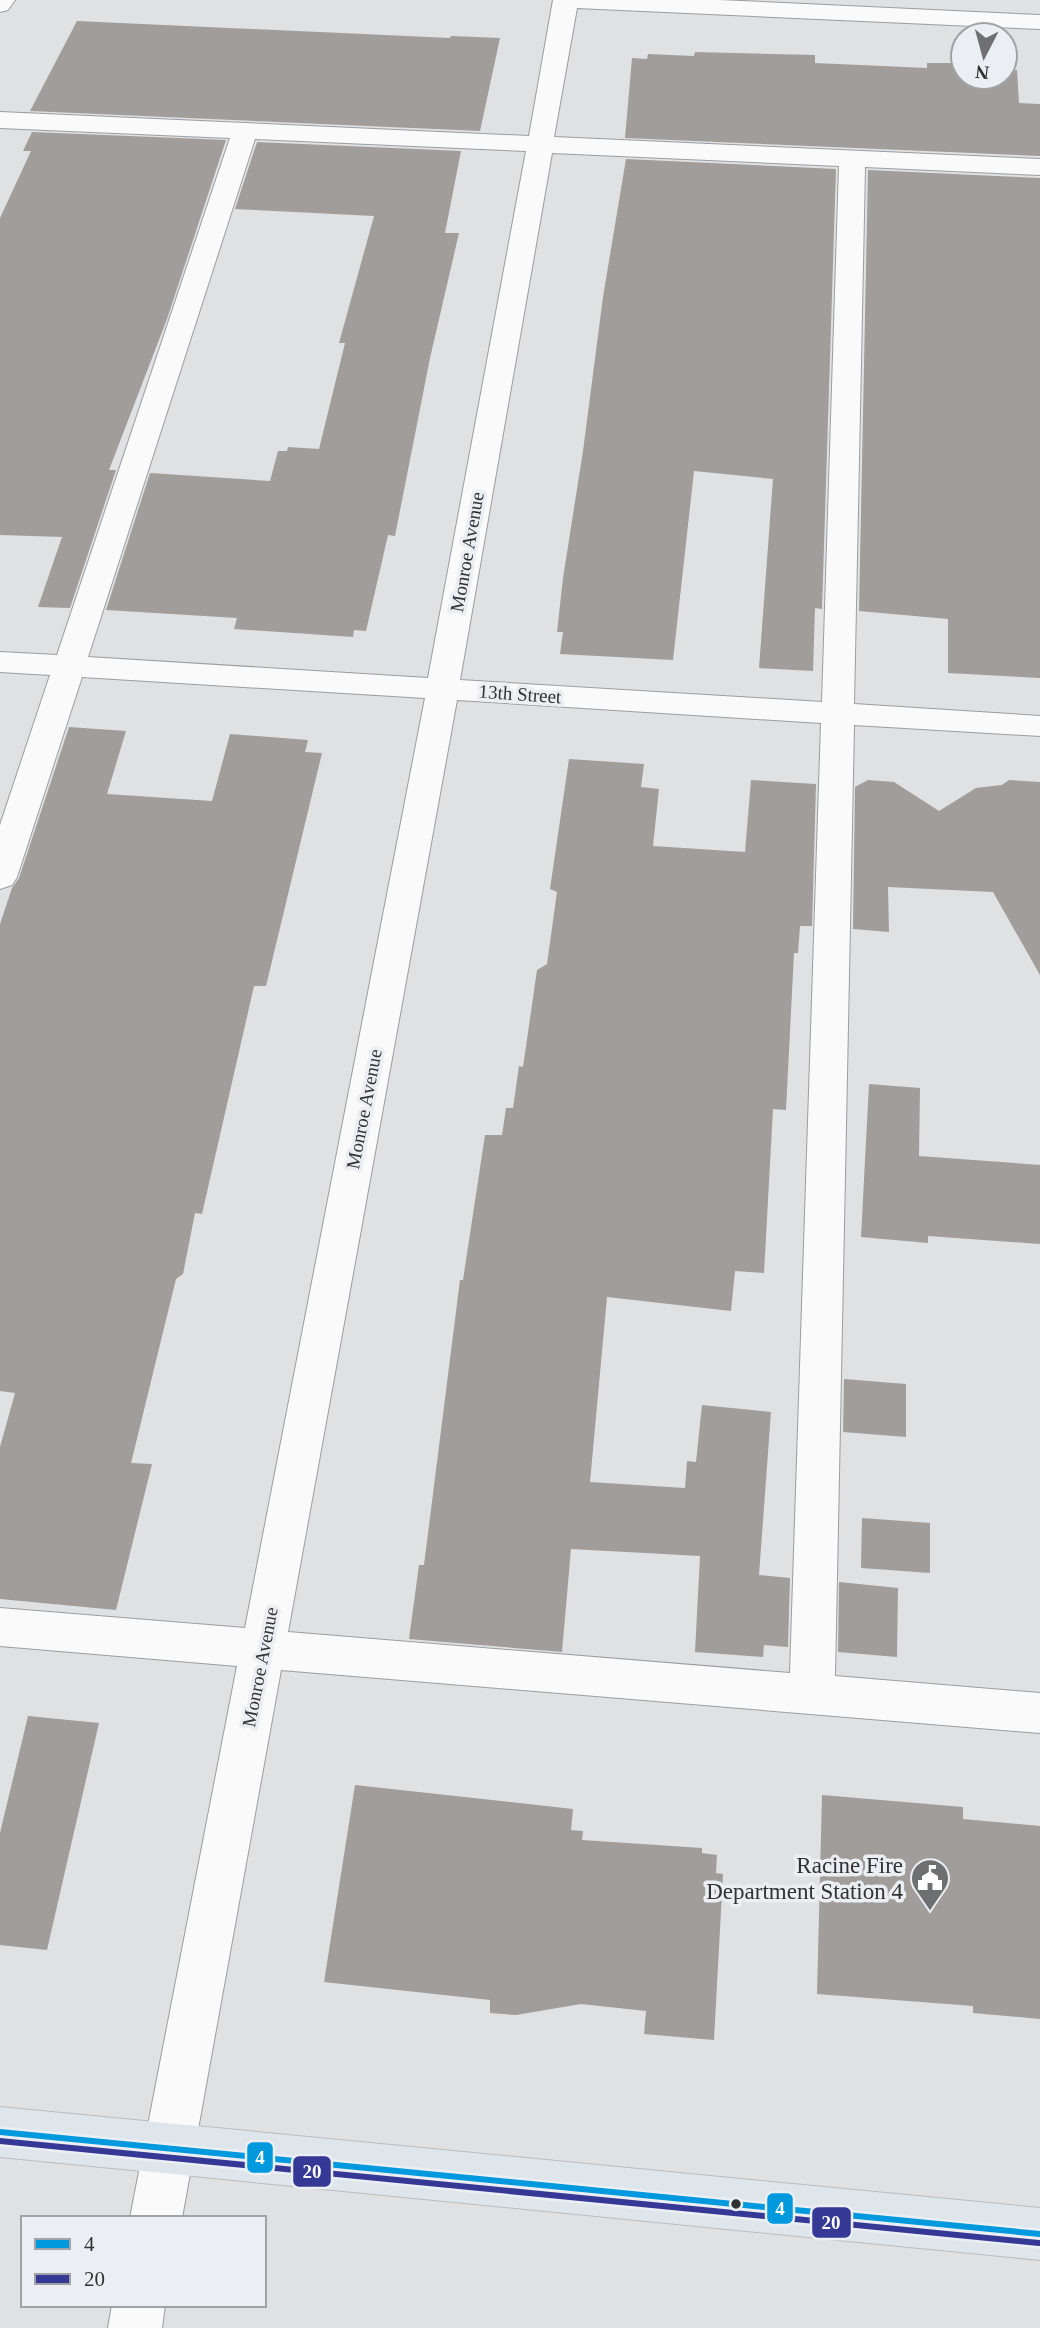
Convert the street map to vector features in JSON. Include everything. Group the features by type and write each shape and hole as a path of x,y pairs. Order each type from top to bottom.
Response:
{"main road":[{"path":"0,2132 1040,2234"}],"street":[{"path":"0,5 2,0"},
{"path":"565,0 1040,22"},
{"name":"Monroe Avenue","path":"156,2216 443,689 565,0"},
{"path":"0,120 1040,167"},
{"path":"0,877 245,130"},
{"path":"812,1694 852,159"},
{"name":"13th Street","path":"0,662 1040,726"},
{"path":"0,1627 1040,1713"},
{"path":"135,2328 139,2307"}],"building":[{"path":"77,21 500,38 480,131 30,111"},
{"path":"695,52 815,55 815,63 927,68 927,63 949,63 949,91 1018,91 1019,103 1040,104 1040,156 625,138 632,58 647,59 648,54 694,56"},
{"path":"32,132 226,140 167,319 109,470 116,470 70,608 38,607 62,537 0,535 0,218 31,151 23,151"},
{"path":"257,142 461,151 445,233 459,233 430,358 395,536 388,535 366,631 354,630 353,637 234,629 237,618 106,610 150,473 270,481 278,451 287,451 288,447 319,449 345,343 339,343 374,216 235,209"},
{"path":"626,159 836,169 822,609 815,608 813,671 759,668 773,479 694,471 673,660 560,654 563,632 557,632 563,578 603,297"},
{"path":"868,170 1040,178 1040,678 948,673 948,619 859,611"},
{"path":"69,727 126,731 107,794 212,801 230,734 308,740 305,752 322,753 266,986 254,986 202,1214 195,1213 183,1274 176,1279 131,1463 152,1464 116,1610 0,1599 0,1447 15,1393 0,1391 0,924 12,888 19,878"},
{"path":"569,759 644,764 641,787 659,789 653,846 745,852 751,780 816,784 812,926 800,926 798,953 794,953 786,1110 773,1109 764,1273 735,1271 731,1311 607,1297 590,1482 685,1488 687,1461 696,1462 702,1405 771,1412 759,1575 790,1578 788,1647 764,1645 763,1657 695,1652 700,1556 571,1549 562,1652 409,1639 419,1565 424,1565 460,1280 463,1280 485,1135 502,1135 506,1108 513,1108 519,1066 523,1067 537,970 547,964 557,892 550,889"},
{"path":"868,780 894,782 939,811 976,788 1002,785 1009,780 1040,782 1040,975 993,892 888,887 889,932 853,929 855,787"},
{"path":"869,1084 920,1088 919,1156 1040,1165 1040,1244 928,1236 928,1243 861,1237"},
{"path":"844,1379 906,1384 906,1437 843,1432"},
{"path":"862,1518 930,1523 930,1573 861,1568"},
{"path":"839,1582 898,1588 897,1657 838,1652"},
{"path":"28,1716 99,1723 47,1950 0,1945 0,1833"},
{"path":"355,1785 573,1809 571,1830 583,1831 582,1840 702,1848 702,1853 717,1855 716,1873 723,1874 714,2040 644,2034 646,2011 581,2004 516,2015 490,2013 490,2000 324,1982"},
{"name":"Racine Fire Department Station 4","path":"822,1795 963,1807 963,1819 1040,1826 1040,2019 973,2013 973,2006 817,1994"}],"transit line":[{"name":"4","path":"0,2132 1040,2234"},
{"name":"20","path":"0,2141 1039,2243"}],"place":[{"name":"Racine Fire Department Station 4","path":"930,1912"}]}
